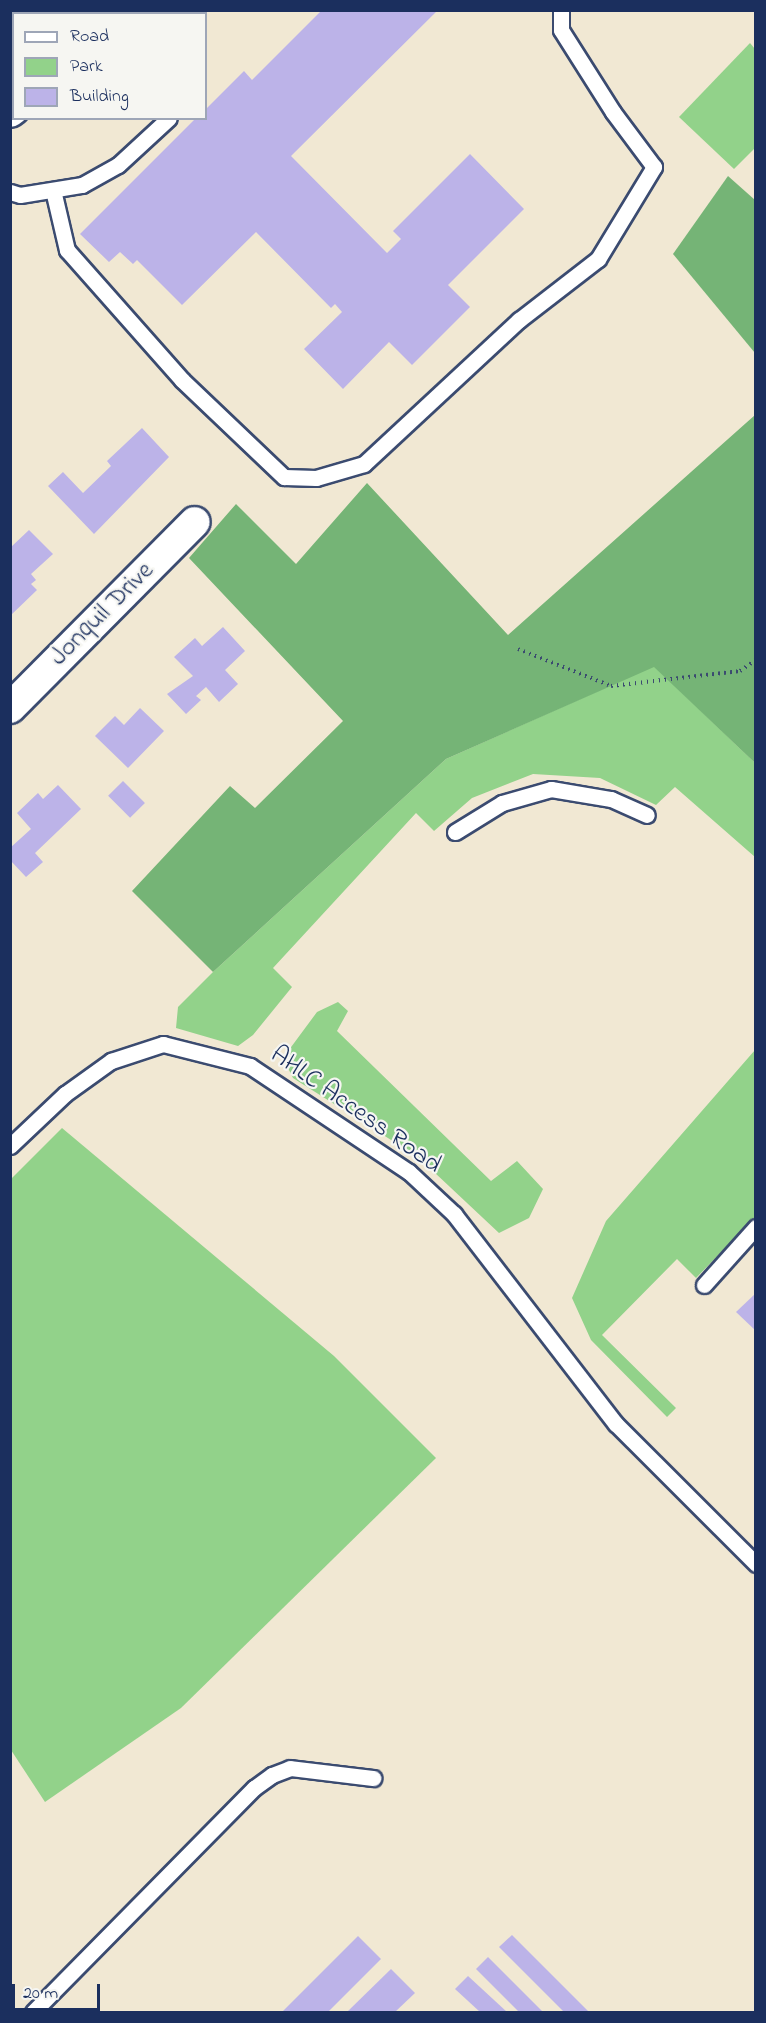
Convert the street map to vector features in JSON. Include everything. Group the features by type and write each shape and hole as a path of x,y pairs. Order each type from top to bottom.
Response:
{"street":[{"name":"Jonquil Drive","path":"10,708 195,522"}],"lane":[{"path":"52,190 67,250 182,380 284,477 316,477 364,464 519,320 598,259 654,167 612,112 561,30 561,10"},
{"path":"10,192 20,195 82,185 118,165 167,120"},
{"path":"455,832 502,803 551,789 611,799 647,815"},
{"name":"AHLC Access Road","path":"10,1146 65,1094 111,1061 132,1054 164,1044 250,1066 409,1172 454,1214 616,1424 756,1564"},
{"path":"704,1285 756,1227"},
{"path":"33,2013 254,1788 272,1775 290,1768 373,1778"}],"path":[{"path":"518,649 611,686 740,671 756,660"}],"green space":[{"path":"750,43 755,49 755,148 734,169 679,117"},
{"path":"728,176 755,200 755,353 673,254"},
{"path":"755,415 755,763 654,667 446,759 213,972 132,891 230,786 255,808 343,721 189,558 236,504 296,564 367,483 508,635"},
{"path":"654,666 755,763 755,857 675,787 656,805 600,778 533,774 472,798 434,831 416,813 273,968 292,987 253,1035 238,1046 176,1028 178,1007 213,972 446,759"},
{"path":"338,1002 348,1011 337,1031 491,1181 517,1161 543,1189 529,1218 499,1233 418,1157 293,1078 283,1058 317,1012"},
{"path":"755,1050 755,1217 696,1278 677,1259 602,1335 676,1408 667,1417 591,1340 572,1298 606,1221"},
{"path":"62,1128 334,1356 436,1458 181,1708 45,1802 11,1750 10,1180"}],"building":[{"path":"322,10 438,10 291,156 387,253 401,239 393,231 470,154 524,209 448,285 470,307 412,365 389,342 343,389 304,349 342,312 335,304 331,308 256,232 182,305 137,260 133,264 120,252 109,262 80,234 194,120 207,120 207,108 244,71 252,80"},
{"path":"142,428 169,457 94,534 48,486 63,472 83,493 111,466 107,461"},
{"path":"29,530 53,554 31,574 36,580 31,584 37,590 10,616 10,548"},
{"path":"223,627 245,651 225,670 238,684 219,702 206,687 196,696 201,700 186,714 167,694 193,676 174,657 195,638 202,646"},
{"path":"140,708 164,731 128,768 95,736 115,716 124,725"},
{"path":"123,781 145,803 130,818 108,796"},
{"path":"58,785 81,809 35,853 43,862 26,877 10,860 10,848 31,829 17,813 38,793 43,799"},
{"path":"756,1293 756,1331 736,1312"},
{"path":"512,1935 589,2012 564,2012 499,1947"},
{"path":"358,1936 381,1959 328,2012 282,2012"},
{"path":"488,1957 543,2012 519,2012 476,1969"},
{"path":"391,1969 415,1993 395,2012 347,2012"},
{"path":"468,1976 507,2012 480,2012 455,1989"}]}
